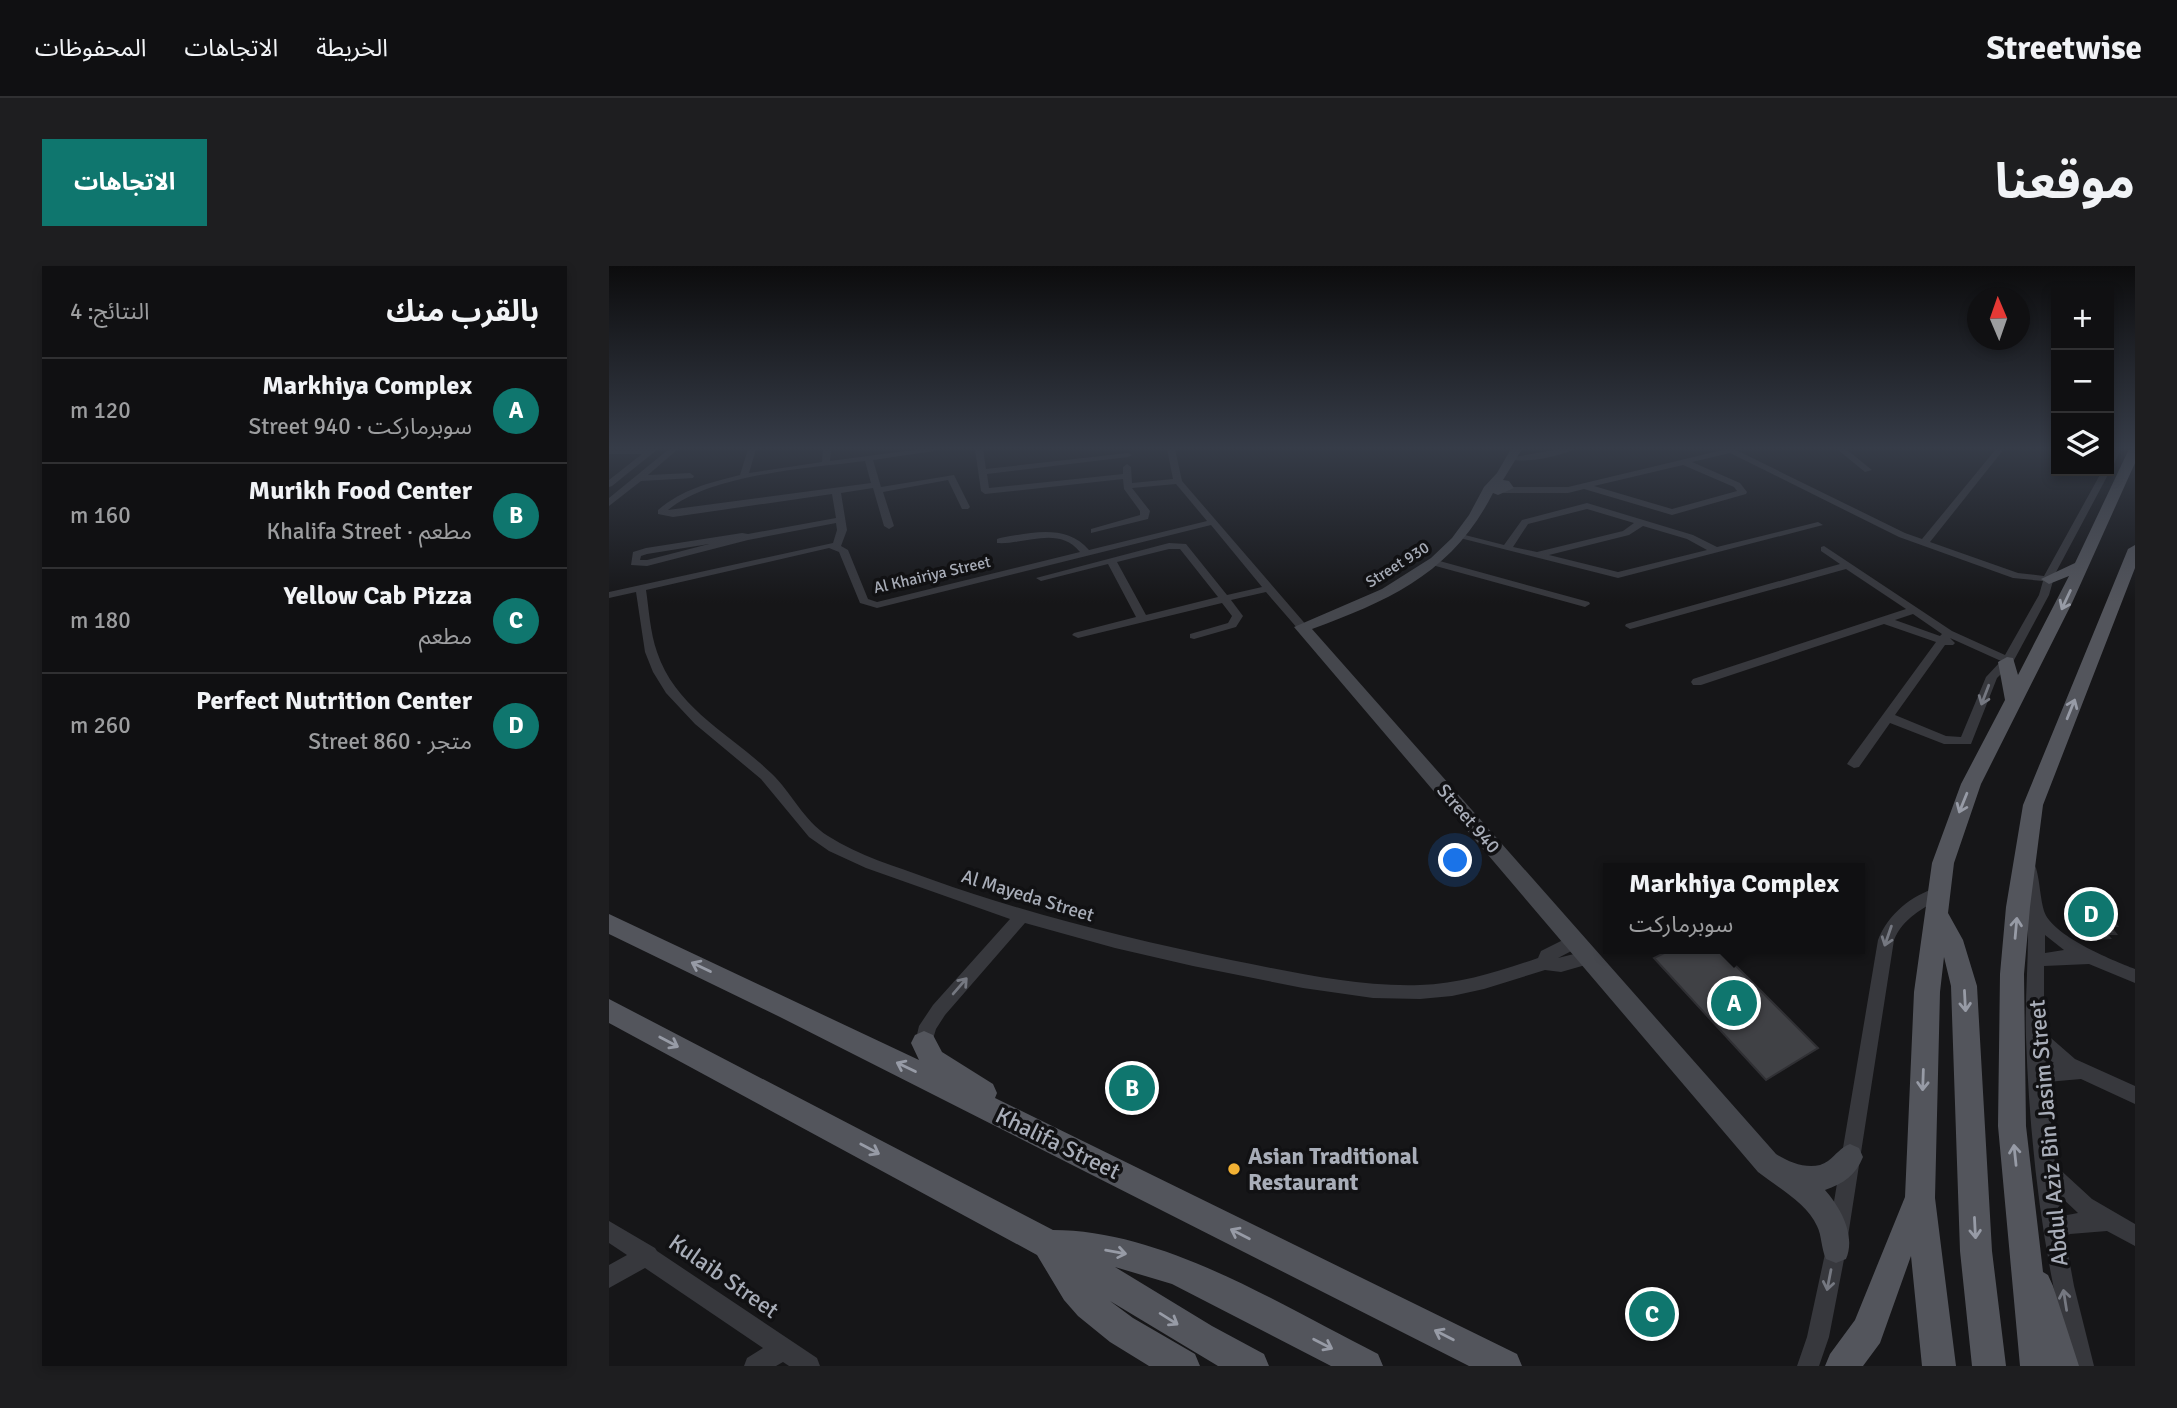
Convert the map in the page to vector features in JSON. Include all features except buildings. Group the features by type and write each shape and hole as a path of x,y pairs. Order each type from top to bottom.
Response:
{"main road":[{"path":"1939,1366 1920,1198 1927,992 1943,863 1958,815 2013,698 2064,603 2113,500"},
{"name":"Abdul Aziz Bin Jasim Street","path":"2037,1366 2012,1126 2012,999 2018,907 2033,805 2128,575 2135,549"},
{"path":"2046,587 2081,566"},
{"path":"2007,661 2013,698"},
{"path":"1937,904 1964,986 1976,1251 1989,1366"},
{"name":"Khalifa Street","path":"609,923 1077,1152 1505,1366"},
{"path":"609,1010 1048,1244 1200,1338 1252,1366"},
{"path":"924,1043 933,1061 1077,1152"},
{"path":"1842,1366 1868,1331 1901,1240 1920,1198"},
{"path":"2022,1223 2039,1294 2063,1366"},
{"path":"1048,1244 1081,1297 1104,1318 1183,1366"},
{"path":"1048,1244 1112,1251 1177,1270 1366,1366"}],"street":[{"path":"674,500 661,512 673,514 770,500"},
{"path":"609,595 837,545 841,540 837,500"},
{"path":"881,500 889,526"},
{"path":"962,500 965,507"},
{"path":"1094,531 1145,517 1145,511 1136,500"},
{"name":"Street 940","path":"1195,500 1767,1163 1787,1177 1822,1210 1832,1225 1836,1249"},
{"name":"Street 930","path":"1302,627 1386,594 1436,563 1461,537 1488,500"},
{"path":"1578,500 1587,506 1690,537 1715,550"},
{"path":"1633,500 1672,512 1713,500"},
{"path":"1834,500 1902,535 2046,587"},
{"path":"1924,543 1958,500"},
{"path":"1888,717 1944,740 1966,741 1992,677 2007,661 2091,500"},
{"path":"1507,548 1525,522 1587,506"},
{"path":"748,537 646,551 636,554 635,563 647,563 748,537 840,520"},
{"name":"Al Khairiya Street","path":"837,545 843,550 864,601 871,605 1213,522"},
{"path":"1537,555 1626,533 1641,523"},
{"path":"1461,537 1618,575 1818,525"},
{"path":"1004,526 1014,539"},
{"path":"1000,541 1050,534 1076,540 1087,554"},
{"path":"1041,578 1173,545 1183,546 1238,616 1235,623 1194,636"},
{"path":"1824,549 1915,610 1945,637"},
{"path":"1111,561 1143,620"},
{"path":"1436,563 1585,604"},
{"path":"1630,626 1848,565"},
{"name":"Al Mayeda Street","path":"641,588 651,652 672,695 685,709 765,774 814,834 873,864 1021,917 1072,932 1199,961 1368,991 1452,990 1545,963 1561,965 1590,957"},
{"path":"1078,635 1269,588"},
{"path":"1697,682 1915,610"},
{"path":"1884,620 1945,637 2007,661"},
{"path":"1854,764 1945,637"},
{"name":"Abdul Aziz Bin Jasim Street","path":"2025,856 2032,879 2036,915 2035,1037 2047,1171 2066,1312 2083,1366"},
{"path":"1808,1366 1818,1337 1836,1249 1886,940 1890,926 1898,917 1937,904"},
{"path":"2036,915 2059,940 2093,960 2135,976"},
{"path":"924,1043 928,1026 939,1010 1021,917"},
{"name":"Al Mayeda Street","path":"1545,963 1547,956 1575,941"},
{"path":"2035,961 2062,957 2093,960"},
{"path":"2035,1037 2056,1056 2083,1073 2135,1096"},
{"path":"2038,1075 2058,1070 2083,1073"},
{"path":"1787,1177 1829,1178 1841,1170 1850,1157"},
{"path":"2047,1171 2106,1221 2135,1236"},
{"path":"2054,1232 2068,1224 2106,1221"},
{"name":"Kulaib Street","path":"609,1231 649,1255 700,1294 809,1366"},
{"path":"609,1277 649,1255"},
{"path":"755,1366 783,1349"}],"place":[{"name":"Perfect Nutrition Center","path":"2091,914"},
{"name":"Markhiya Complex","path":"1734,1003"},
{"name":"Murikh Food Center","path":"1132,1088"},
{"name":"Asian Traditional Restaurant","path":"1234,1169"},
{"name":"Yellow Cab Pizza","path":"1652,1314"}]}
